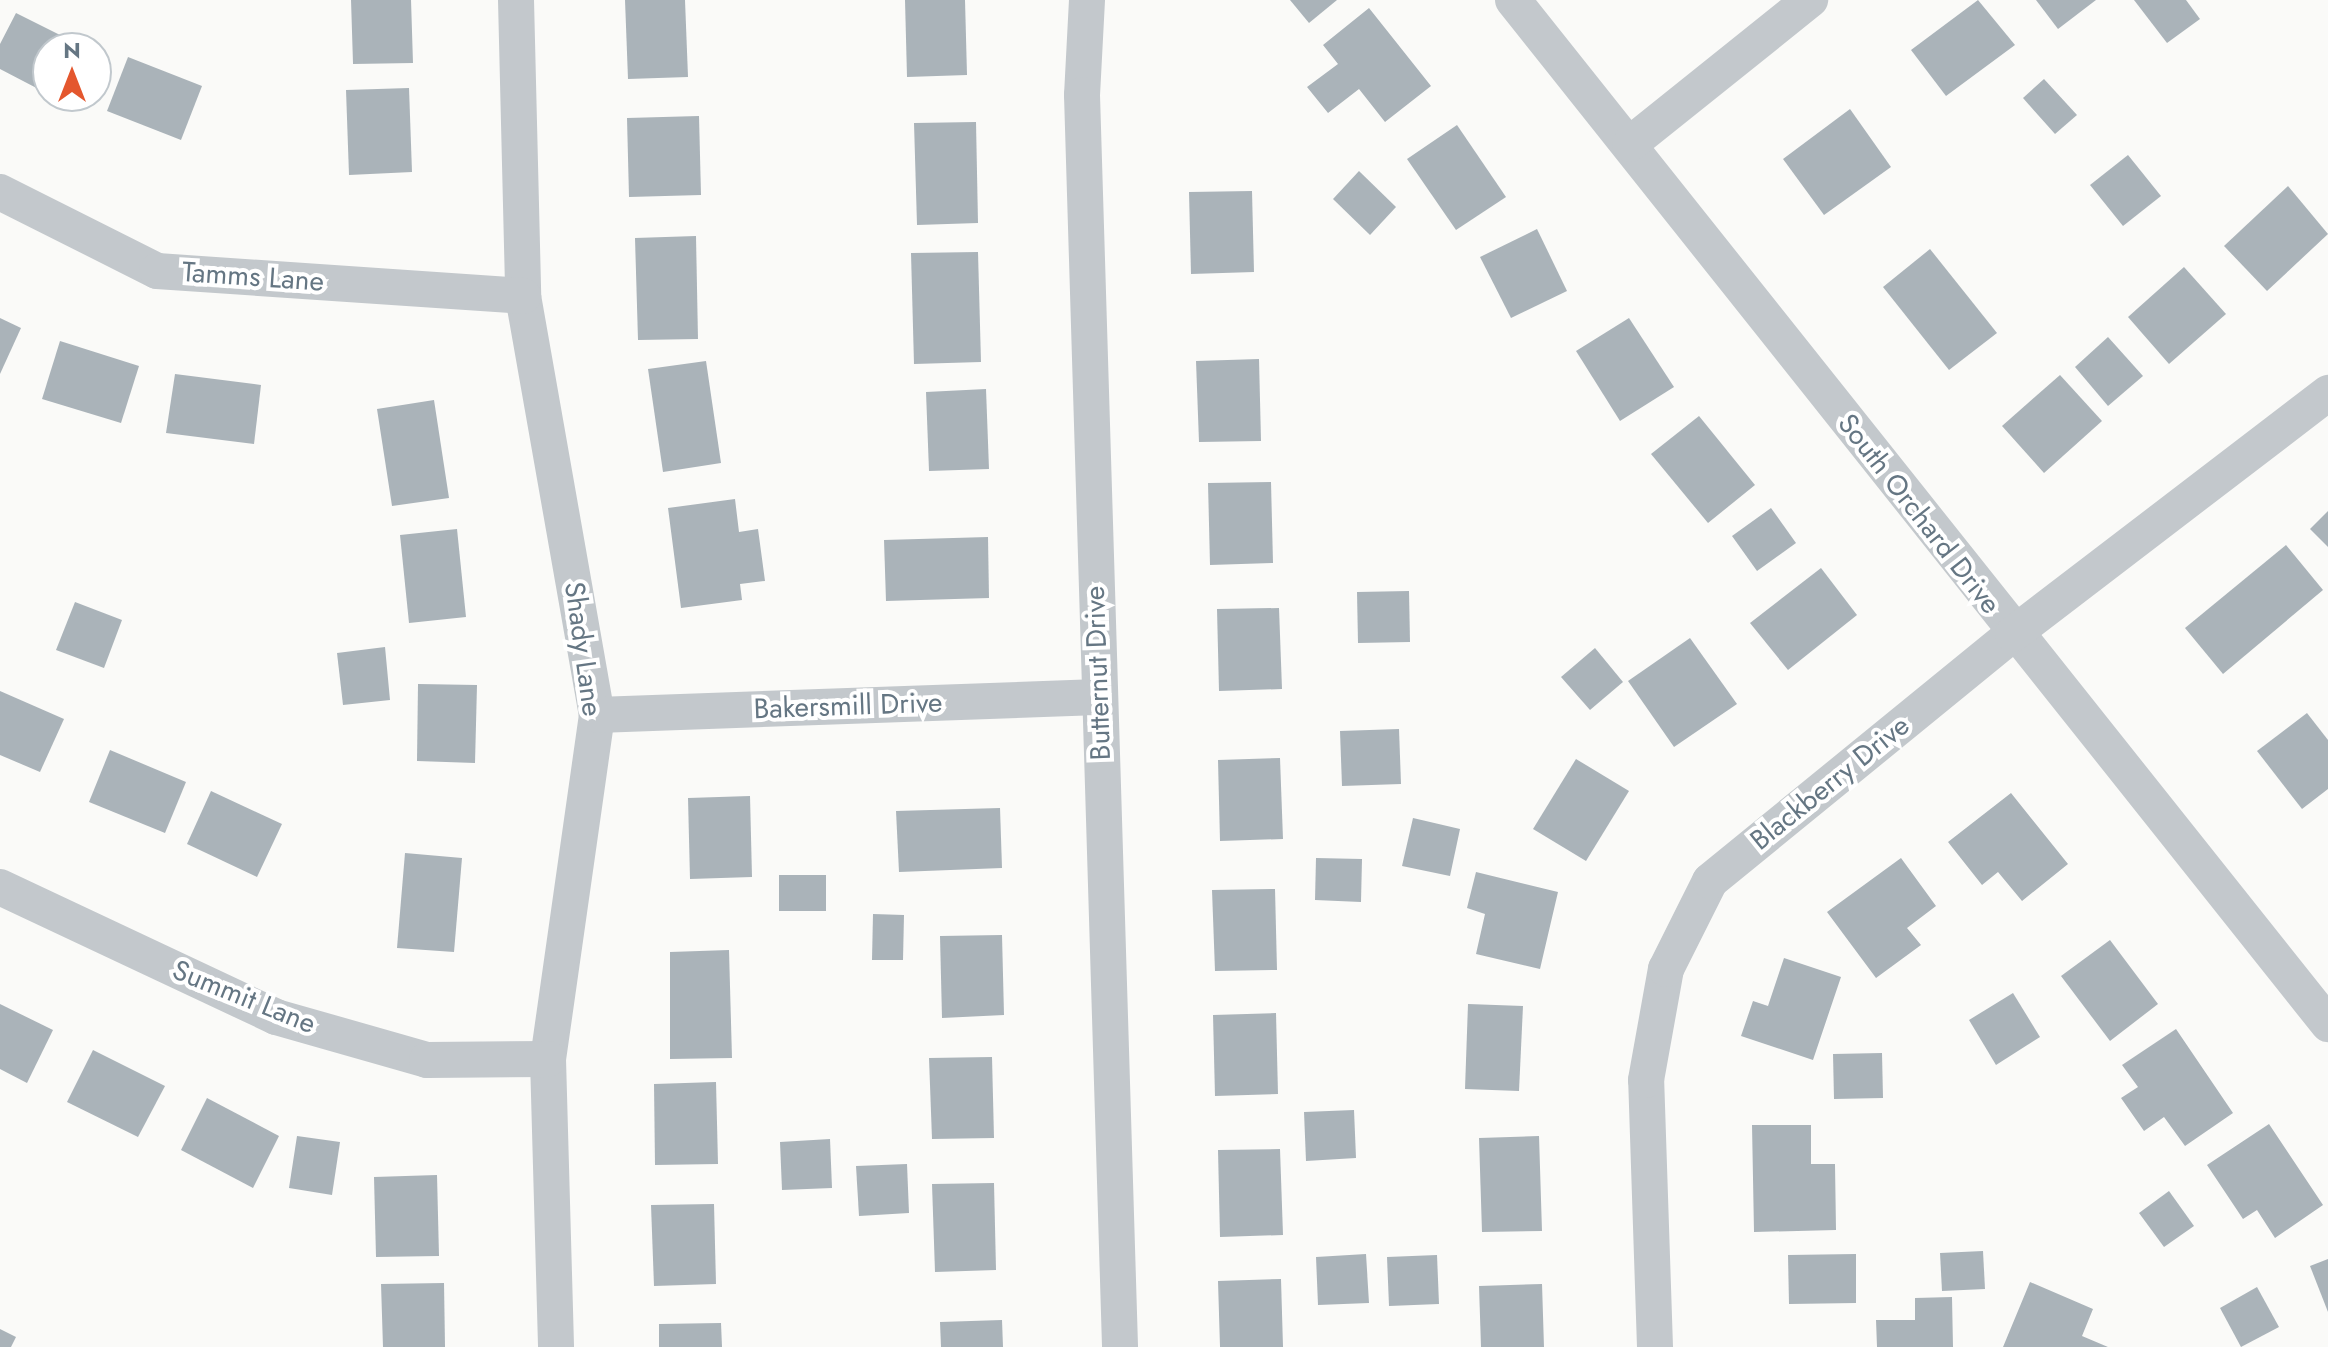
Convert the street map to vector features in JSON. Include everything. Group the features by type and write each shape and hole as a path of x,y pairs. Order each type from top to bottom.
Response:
{"street":[{"name":"Shady Lane","path":"516,0 523,296 597,715 548,1059 556,1347"},
{"name":"Butternut Drive","path":"1087,0 1082,95 1120,1347"},
{"name":"South Orchard Drive","path":"1513,0 1630,144 2013,634 2328,1024"},
{"path":"1630,144 1810,0"},
{"name":"Tamms Lane","path":"0,192 157,271 523,296"},
{"name":"Blackberry Drive","path":"1655,1347 1646,1080 1666,969 1710,881 2013,634 2328,393"},
{"name":"Bakersmill Drive","path":"597,715 1099,697"},
{"name":"Summit Lane","path":"0,887 276,1017 427,1060 548,1059"}],"building":[{"path":"351,0 411,0 413,63 353,64"},
{"path":"625,0 685,0 688,77 628,79"},
{"path":"905,0 965,0 967,75 907,77"},
{"path":"1290,0 1337,0 1309,23"},
{"path":"1978,0 2015,45 1946,96 1911,50"},
{"path":"2036,0 2096,0 2058,29"},
{"path":"2134,0 2186,0 2200,19 2167,43"},
{"path":"1369,8 1431,86 1385,122 1359,89 1328,113 1307,87 1338,64 1323,45"},
{"path":"16,13 54,32 32,32 32,86 0,69 0,44"},
{"path":"128,57 202,86 181,140 110,112 112,112 112,98"},
{"path":"2044,79 2077,115 2055,134 2023,98"},
{"path":"409,88 412,172 349,175 346,90"},
{"path":"1850,109 1891,167 1824,215 1783,159"},
{"path":"699,116 701,195 629,197 627,118"},
{"path":"976,122 978,223 917,225 914,123"},
{"path":"1457,125 1506,197 1456,230 1407,159"},
{"path":"2128,155 2161,196 2123,226 2090,185"},
{"path":"1359,171 1396,207 1370,235 1333,199"},
{"path":"2288,186 2328,234 2267,291 2224,246"},
{"path":"1252,191 1254,272 1191,274 1189,192"},
{"path":"1537,229 1567,291 1511,318 1480,257"},
{"path":"696,236 698,339 638,340 635,238"},
{"path":"1930,249 1997,333 1949,370 1883,287"},
{"path":"978,252 981,362 914,364 911,253"},
{"path":"2184,267 2226,314 2169,364 2128,317"},
{"path":"0,318 21,328 0,374"},
{"path":"1629,318 1674,387 1620,421 1576,351"},
{"path":"2108,337 2143,376 2108,406 2075,367"},
{"path":"60,341 139,366 121,423 42,399"},
{"path":"1259,359 1261,441 1199,442 1196,361"},
{"path":"706,361 721,463 663,472 648,369"},
{"path":"175,374 261,385 254,444 166,433"},
{"path":"2060,375 2102,421 2044,473 2002,426"},
{"path":"986,389 989,469 929,471 926,392"},
{"path":"434,400 449,498 392,506 377,409"},
{"path":"1699,416 1755,485 1708,523 1651,454"},
{"path":"1271,482 1273,563 1210,565 1208,483"},
{"path":"735,499 739,532 758,529 765,581 740,584 742,600 681,608 668,508"},
{"path":"1771,508 1796,543 1757,571 1732,536"},
{"path":"2328,511 2328,547 2310,529"},
{"path":"457,529 466,617 409,623 400,535"},
{"path":"988,537 989,598 886,601 884,540"},
{"path":"2286,545 2323,590 2223,674 2185,628"},
{"path":"1821,568 1857,615 1788,670 1750,623"},
{"path":"1409,591 1410,642 1358,643 1357,592"},
{"path":"75,602 122,620 104,668 56,650"},
{"path":"1279,608 1282,689 1219,691 1217,609"},
{"path":"1690,638 1737,704 1674,747 1628,681"},
{"path":"385,647 390,700 343,705 337,653"},
{"path":"1595,648 1623,682 1590,710 1561,677"},
{"path":"418,684 477,685 475,763 417,761"},
{"path":"0,691 64,719 40,772 0,755"},
{"path":"2307,713 2328,740 2328,789 2302,809 2257,751"},
{"path":"1399,729 1401,784 1342,786 1340,731"},
{"path":"110,750 186,782 165,833 89,802"},
{"path":"1280,758 1283,839 1220,841 1218,760"},
{"path":"1576,759 1629,791 1586,861 1533,829"},
{"path":"211,791 282,824 257,877 187,844"},
{"path":"2011,793 2068,864 2022,901 1998,872 1982,885 1948,842"},
{"path":"750,796 752,877 690,879 688,798"},
{"path":"1000,808 1002,868 899,872 896,811"},
{"path":"1413,818 1460,829 1450,876 1402,866"},
{"path":"405,853 462,858 454,952 397,948"},
{"path":"1316,858 1362,859 1361,902 1315,900"},
{"path":"1901,858 1936,906 1907,928 1921,945 1876,978 1827,912"},
{"path":"1476,872 1558,892 1540,969 1476,954 1485,914 1467,908"},
{"path":"779,875 826,875 826,911 779,911"},
{"path":"1275,889 1277,970 1215,971 1212,890"},
{"path":"873,914 904,915 903,960 872,960"},
{"path":"1002,935 1004,1015 942,1018 940,936"},
{"path":"2110,940 2158,1004 2110,1041 2061,976"},
{"path":"729,950 732,1058 670,1059 670,952"},
{"path":"1784,958 1841,977 1813,1060 1741,1036 1753,1001 1768,1006"},
{"path":"2013,993 2040,1037 1996,1065 1969,1020"},
{"path":"0,1004 53,1030 27,1083 0,1069"},
{"path":"1468,1004 1523,1006 1519,1091 1465,1089"},
{"path":"1276,1013 1278,1094 1215,1096 1213,1015"},
{"path":"2176,1029 2233,1113 2185,1146 2164,1117 2144,1131 2121,1098 2138,1087 2122,1065"},
{"path":"93,1050 165,1086 138,1137 67,1102"},
{"path":"1882,1053 1883,1098 1834,1099 1833,1054"},
{"path":"992,1057 994,1138 932,1139 929,1058"},
{"path":"716,1082 718,1164 655,1165 654,1084"},
{"path":"207,1098 279,1136 253,1188 181,1150"},
{"path":"1354,1110 1356,1158 1306,1161 1304,1112"},
{"path":"2269,1124 2323,1205 2275,1238 2257,1210 2243,1219 2207,1165"},
{"path":"1752,1125 1811,1125 1811,1164 1835,1164 1836,1230 1754,1232"},
{"path":"297,1136 340,1142 332,1195 289,1188"},
{"path":"1539,1136 1542,1231 1482,1232 1479,1138"},
{"path":"830,1139 832,1188 782,1190 780,1142"},
{"path":"1280,1149 1283,1235 1220,1237 1218,1150"},
{"path":"907,1164 909,1213 859,1216 856,1166"},
{"path":"437,1175 439,1256 376,1257 374,1177"},
{"path":"994,1183 996,1270 935,1272 932,1184"},
{"path":"2169,1191 2194,1226 2164,1247 2139,1213"},
{"path":"714,1204 716,1284 654,1286 651,1205"},
{"path":"1983,1251 1985,1289 1942,1291 1940,1253"},
{"path":"1366,1254 1369,1303 1318,1305 1316,1257"},
{"path":"1856,1254 1856,1303 1789,1304 1788,1255"},
{"path":"1437,1255 1439,1304 1389,1306 1387,1257"},
{"path":"2328,1259 2328,1312 2310,1266"},
{"path":"1281,1279 1283,1347 1220,1347 1218,1281"},
{"path":"2030,1282 2093,1309 2082,1336 2108,1347 2003,1347"},
{"path":"444,1283 445,1347 383,1347 381,1284"},
{"path":"1542,1284 1544,1347 1481,1347 1479,1286"},
{"path":"2257,1287 2279,1327 2241,1347 2220,1308"},
{"path":"1952,1297 1953,1347 1877,1347 1876,1320 1915,1320 1915,1298"},
{"path":"1002,1320 1003,1347 941,1347 940,1322"},
{"path":"721,1323 722,1347 659,1347 659,1324"},
{"path":"0,1329 16,1337 11,1347 0,1347"}]}
